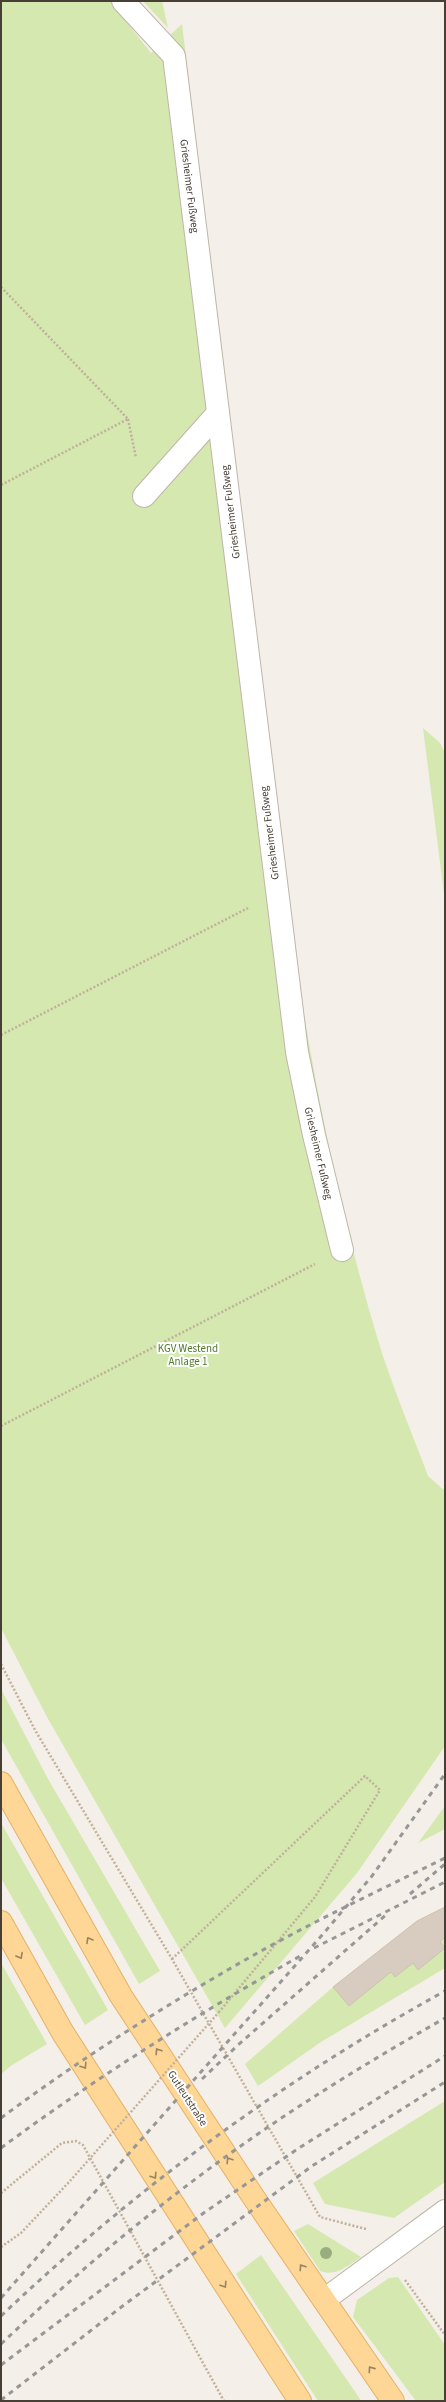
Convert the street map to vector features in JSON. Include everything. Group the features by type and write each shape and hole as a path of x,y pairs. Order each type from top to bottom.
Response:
{"main road":[{"name":"Gutleutstraße","path":"1,1783 121,1996 324,2300 394,2401"},
{"path":"1,1922 63,2033 300,2401"}],"street":[{"name":"Griesheimer Fußweg","path":"123,1 174,56 276,893 297,1052 314,1135 342,1250"},
{"path":"144,496 218,413"},
{"path":"324,2300 385,2253 445,2211"}],"path":[{"path":"1,287 128,419 1,485"},
{"path":"1,1035 276,893"},
{"path":"1,1426 342,1250"},
{"path":"1,1664 35,1730 172,1959 320,2217 368,2229 385,2253"},
{"path":"1,2247 21,2233 70,2181 219,2012 315,1897 380,1790 365,1776 172,1959"},
{"path":"1,2193 62,2143 76,2141 83,2145 224,2401"},
{"path":"408,2283 445,2335"}],"green space":[{"name":"KGV Westend Anlage 1","path":"1,1 110,1 151,53 182,24 292,938 308,1039 338,1189 377,1337 395,1390 428,1476 445,1491 445,1746 357,1873 225,2028 47,1717 1,1628"},
{"path":"143,1 162,1 168,28"},
{"path":"423,728 440,743 445,753 445,902"},
{"path":"1,1689 48,1779 160,1971 139,1984 1,1739"},
{"path":"445,1806 445,1829 418,1843"},
{"path":"1,1823 108,2010 85,2025 1,1878"},
{"path":"445,1907 445,1968 321,2042 258,2086 245,2064 333,1987 417,1921"},
{"path":"1,1963 47,2044 12,2065 1,2074"},
{"path":"445,2101 445,2182 394,2218 325,2204 313,2183"},
{"path":"308,2224 361,2257 336,2272 331,2273 320,2271 294,2231"},
{"path":"261,2255 361,2401 318,2401 236,2274"},
{"path":"398,2277 445,2345 445,2399 442,2401 416,2401 353,2317 357,2300 389,2278"}],"building":[{"path":"445,1907 445,1937 440,1942 445,1948 418,1970 413,1963 395,1977 391,1972 349,2006 333,1987 417,1921"}],"railway":[{"path":"1,2298 323,1934 372,1876 445,1774"},
{"path":"1,2118 90,2055 214,1978 294,1933 445,1858"},
{"path":"410,1894 445,1864"},
{"path":"314,1948 445,1882"},
{"path":"202,2079 238,2045 387,1914"},
{"path":"1,2148 74,2096 148,2047 302,1955"},
{"path":"1,2316 104,2224 212,2139 326,2061 445,1991"},
{"path":"1,2344 101,2254 207,2170 280,2119 382,2055 445,2018"},
{"path":"1,2365 205,2212 299,2148 445,2056"},
{"path":"1,2400 120,2308 312,2166 445,2082"}]}
